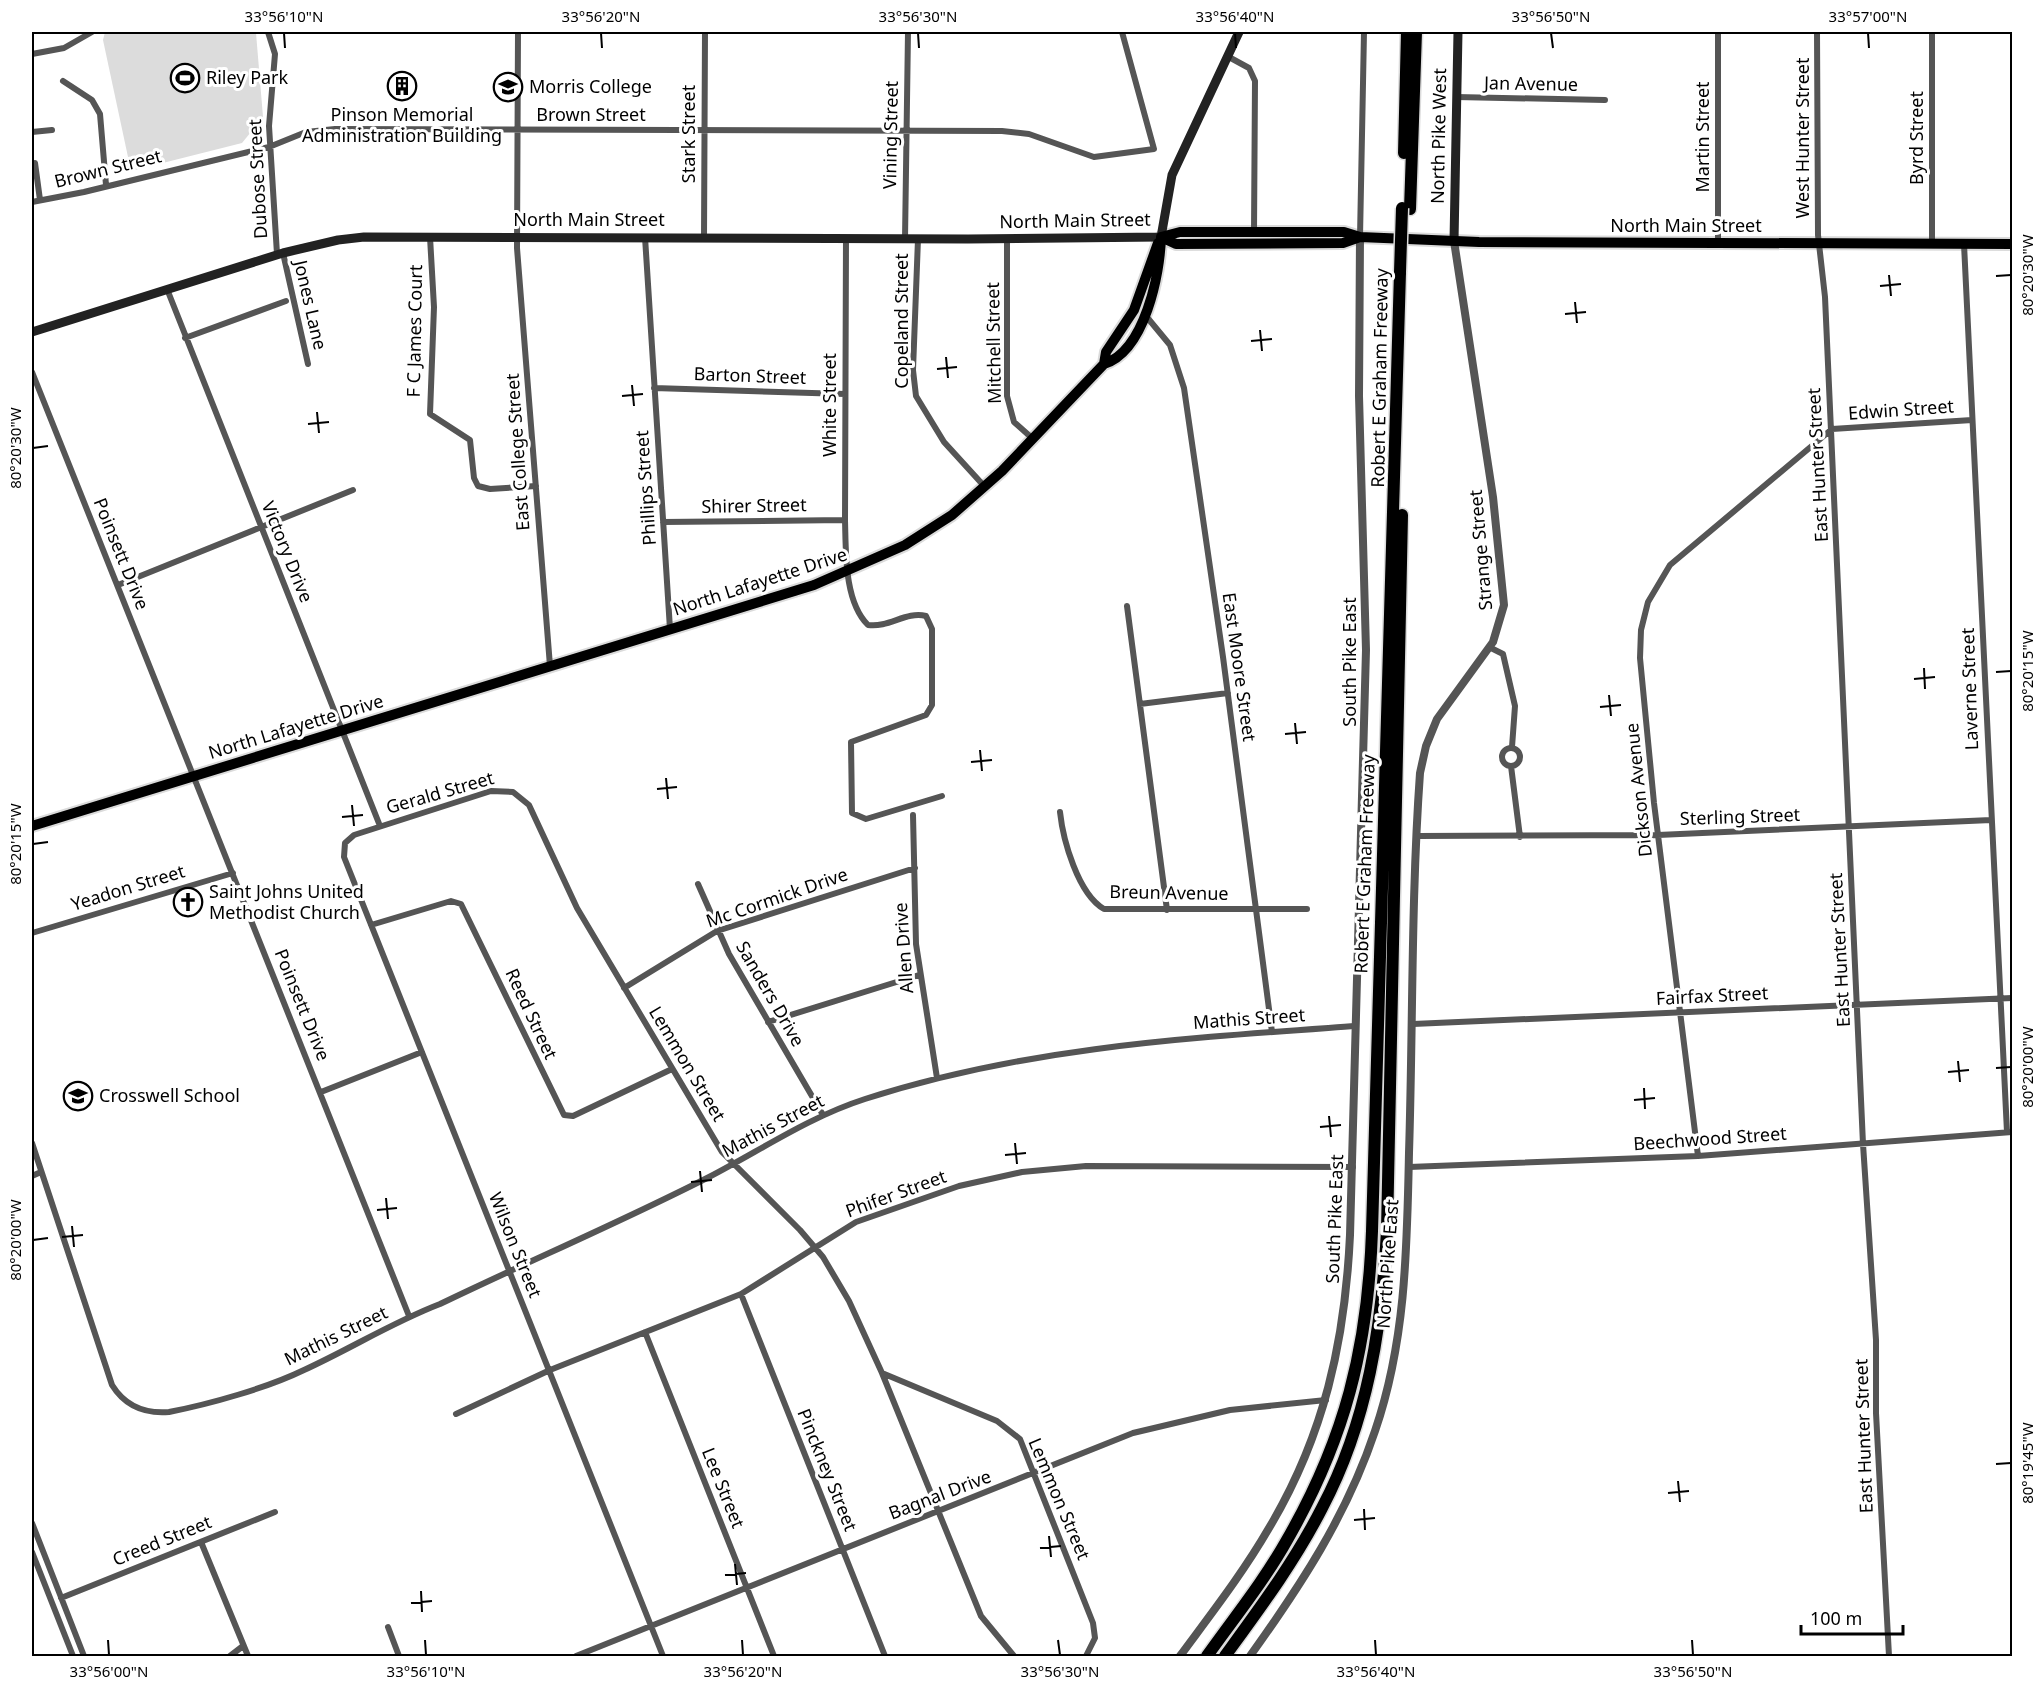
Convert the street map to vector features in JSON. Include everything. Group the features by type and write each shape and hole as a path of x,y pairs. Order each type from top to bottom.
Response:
{"highway":[{"name":"Robert E Graham Freeway","path":"1225,1656 1284,1574 1328,1497 1354,1432 1369,1381 1380,1328 1387,1230 1399,448 1406,208 1407,32"},
{"name":"Robert E Graham Freeway","path":"1406,208 1416,32"},
{"name":"Robert E Graham Freeway","path":"1207,1656 1271,1565 1311,1497 1344,1416 1364,1331 1372,1232 1399,448"}],"main road":[{"path":"1109,363 1106,352 1134,310 1161,237 1172,175 1239,32"},
{"name":"North Pike West","path":"1454,241 1458,32"},
{"path":"1161,237 1180,232 1344,232 1360,237"},
{"name":"North Main Street","path":"32,332 280,253 338,240 430,237 1007,239 1161,237"},
{"path":"1161,237 1176,244 1344,243 1360,237"},
{"name":"North Lafayette Drive","path":"32,826 814,585 848,572 925,534 986,487 1032,438 1109,363 1146,316 1160,268 1161,237"},
{"name":"North Main Street","path":"1360,237 1454,241 2013,244"}],"street":[{"path":"32,54 64,48 92,32"},
{"name":"Dubose Street","path":"268,32 275,54 269,147 280,253"},
{"name":"East College Street","path":"518,32 517,237 550,666"},
{"name":"Stark Street","path":"704,237 705,32"},
{"name":"Vining Street","path":"905,239 908,32"},
{"name":"Brown Street","path":"32,202 269,147 306,132 320,130 1019,132 1102,157 1154,149 1122,32"},
{"path":"1360,237 1364,32"},
{"name":"Martin Street","path":"1718,32 1718,243"},
{"name":"West Hunter Street","path":"1817,32 1820,243"},
{"name":"Byrd Street","path":"1932,32 1932,244"},
{"path":"1227,56 1248,68 1255,81 1254,232"},
{"path":"63,81 92,100 100,114 106,185"},
{"name":"Jan Avenue","path":"1456,97 1605,100"},
{"path":"32,132 52,130"},
{"path":"35,164 40,200"},
{"name":"F C James Court","path":"430,237 434,307 429,414 470,440 474,478 478,486 490,489 536,486"},
{"name":"Phillips Street","path":"645,237 670,629"},
{"name":"South Pike East","path":"1180,1656 1270,1526 1300,1470 1326,1400 1345,1316 1353,1167 1366,650 1359,396 1360,237"},
{"name":"White Street","path":"846,238 844,520 848,572 855,606 868,625 877,626 916,613 926,616 932,629 932,705 926,715 851,742 852,813 866,819 942,796"},
{"name":"Copeland Street","path":"918,239 913,370 916,396 944,442 986,487"},
{"name":"Mitchell Street","path":"1007,239 1008,405 1014,422 1032,438"},
{"name":"Strange Street","path":"1418,836 1420,773 1431,732 1448,701 1489,647 1502,618 1503,588 1491,485 1454,241"},
{"name":"East Hunter Street","path":"1820,243 1832,429 1863,1144 1876,1340 1876,1413 1889,1656"},
{"name":"Laverne Street","path":"1964,244 2000,998 2010,1132"},
{"name":"Jones Lane","path":"280,253 308,364"},
{"name":"Victory Drive","path":"166,289 380,826"},
{"path":"186,338 286,301"},
{"name":"East Moore Street","path":"1146,316 1170,345 1184,388 1272,1032"},
{"name":"Poinsett Drive","path":"32,372 409,1316"},
{"name":"Barton Street","path":"654,388 845,394"},
{"name":"Edwin Street","path":"1832,429 1972,420"},
{"name":"Dickson Avenue","path":"1698,1155 1658,835 1640,658 1641,630 1648,602 1670,565 1832,429"},
{"path":"118,585 353,490"},
{"name":"Shirer Street","path":"663,522 844,520"},
{"path":"1128,606 1167,910"},
{"path":"1489,647 1503,654 1515,706 1512,747"},
{"path":"1140,704 1227,693"},
{"path":"1512,747 1518,751 1520,758 1511,766 1504,763 1502,756 1505,749 1512,747"},
{"path":"1511,766 1520,837"},
{"name":"Gerald Street","path":"345,843 354,835 491,791 513,792"},
{"name":"Lemmon Street","path":"513,792 529,805 571,898 722,1152 816,1248 839,1282 882,1373 1002,1424 1020,1439 1093,1623 1095,1638 1086,1656"},
{"name":"Breun Avenue","path":"1060,812 1070,854 1093,902 1108,910 1306,909"},
{"name":"Allen Drive","path":"913,815 919,975 937,1078"},
{"name":"Sterling Street","path":"1418,836 1658,835 1991,820"},
{"name":"North Pike East","path":"1250,1656 1297,1591 1325,1546 1350,1495 1376,1430 1392,1372 1401,1322 1409,1167 1418,836"},
{"name":"Wilson Street","path":"345,843 344,857 663,1656"},
{"name":"Mc Cormick Drive","path":"624,988 717,931 915,868"},
{"name":"Yeadon Street","path":"32,933 233,873"},
{"name":"Sanders Drive","path":"698,884 717,931 823,1115"},
{"name":"Reed Street","path":"371,925 445,902 454,900 460,904 564,1115 573,1116 672,1070"},
{"path":"768,1022 919,975"},
{"name":"Fairfax Street","path":"1413,1024 2013,998"},
{"name":"Mathis Street","path":"41,1172 112,1385 122,1398 141,1410 160,1413 182,1409 283,1379 367,1340 409,1316 732,1164 823,1115 864,1099 937,1078 1112,1045 1356,1026"},
{"path":"321,1092 422,1052"},
{"name":"Beechwood Street","path":"1409,1167 1698,1155 2010,1132"},
{"path":"32,1143 41,1172 32,1176"},
{"name":"Phifer Street","path":"456,1414 549,1370 741,1294 846,1227 882,1211 960,1186 1022,1172 1109,1165 1353,1167"},
{"name":"Pinckney Street","path":"741,1294 885,1656"},
{"name":"Lee Street","path":"645,1332 774,1656"},
{"path":"882,1373 981,1616 1014,1656"},
{"name":"Bagnal Drive","path":"576,1656 1115,1440 1168,1423 1230,1410 1326,1400"},
{"name":"Creed Street","path":"61,1598 275,1512"},
{"path":"32,1523 84,1656"},
{"path":"201,1542 248,1656"},
{"path":"32,1552 73,1656"},
{"path":"388,1627 399,1656"},
{"path":"230,1656 243,1646"}],"shaded area":[{"name":"Riley Park","path":"105,32 256,33 263,117 242,143 131,171 103,40"}],"place":[{"name":"Riley Park","path":"185,78"},
{"name":"Pinson Memorial Administration Building","path":"402,86"},
{"name":"Morris College","path":"508,87"},
{"name":"Saint Johns United Methodist Church","path":"188,902"},
{"name":"Crosswell School","path":"78,1096"}]}
